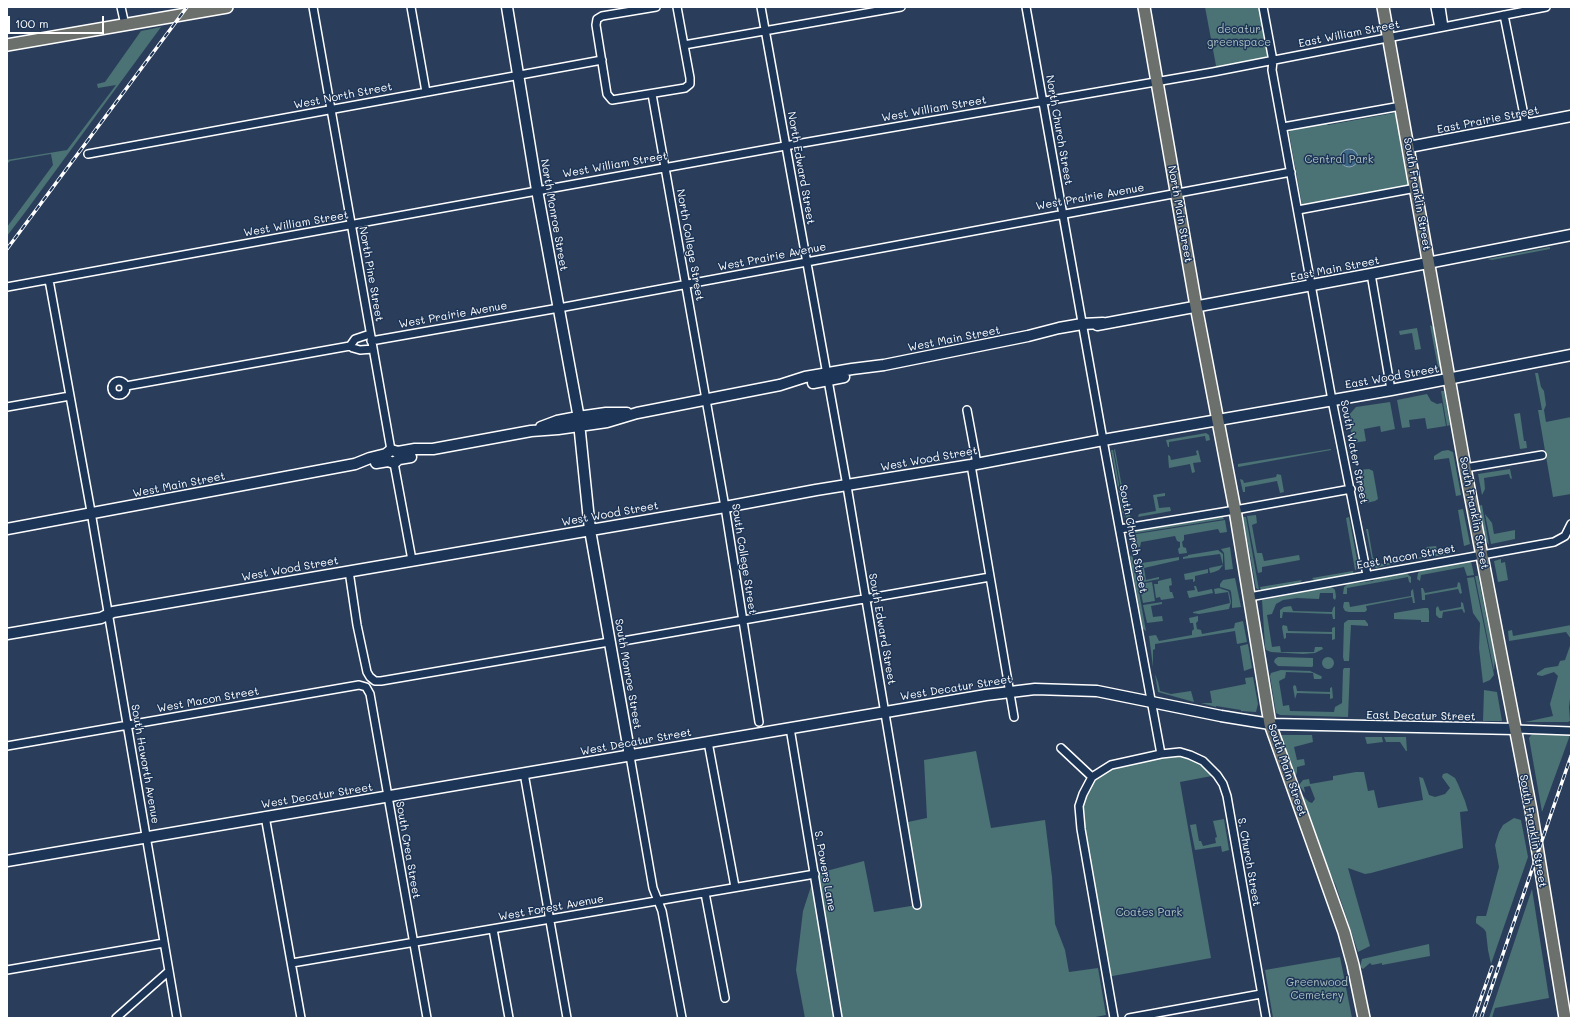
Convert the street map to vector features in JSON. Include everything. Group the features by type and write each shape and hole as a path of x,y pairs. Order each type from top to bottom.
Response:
{"main road":[{"path":"7,45 227,7"},
{"name":"North Main Street","path":"1144,7 1196,306 1218,421"},
{"name":"South Franklin Street","path":"1383,7 1465,468 1516,729 1565,1018"},
{"name":"South Main Street","path":"1218,421 1235,510 1270,724 1338,913 1353,965 1364,1018"}],"street":[{"path":"121,7 125,25"},
{"name":"North Pine Street","path":"313,7 372,349 412,560"},
{"path":"411,7 426,92"},
{"name":"North Monroe Street","path":"507,7 537,190 579,422"},
{"path":"656,7 636,9 602,16 597,19 596,25 610,99 615,100 685,88 690,84 677,7"},
{"name":"North Edward Street","path":"761,7 827,377"},
{"path":"684,45 900,7"},
{"name":"North Church Street","path":"1026,7 1083,326"},
{"name":"South Water Street","path":"1264,7 1273,61 1272,70 1332,400 1351,489 1367,576"},
{"path":"1435,7 1442,27"},
{"path":"1441,7 1442,27"},
{"name":"East William Street","path":"1157,82 1273,61 1388,37 1546,7"},
{"path":"1504,15 1526,125"},
{"name":"West North Street","path":"88,154 602,60"},
{"name":"West William Street","path":"7,287 351,226 664,167 1157,82"},
{"name":"North College Street","path":"652,94 706,400"},
{"path":"1283,127 1401,106"},
{"name":"East Prairie Street","path":"1409,147 1571,116"},
{"path":"1176,193 1291,172"},
{"path":"1298,210 1416,188"},
{"name":"West Prairie Avenue","path":"350,346 355,339 559,308 1062,213 1176,193"},
{"name":"East Main Street","path":"1103,323 1312,286 1571,235"},
{"path":"1371,274 1391,390"},
{"name":"South Haworth Avenue","path":"49,280 91,514 107,615 177,1018"},
{"name":"West Main Street","path":"7,529 355,464 370,458 393,457 415,449 434,449 531,431 557,421 579,422 606,413 637,413 780,385 806,377 827,377 1028,336 1060,333 1083,326 1103,323"},
{"name":"South Church Street","path":"1083,326 1161,754"},
{"path":"126,386 350,346 360,350 372,349"},
{"name":"East Wood Street","path":"1218,421 1450,379 1571,355"},
{"name":"South Edward Street","path":"827,377 886,712 917,905"},
{"path":"7,407 70,396"},
{"name":"South College Street","path":"706,400 725,507 759,722"},
{"path":"967,410 990,577 1014,717"},
{"name":"West Wood Street","path":"7,634 101,618 113,612 1218,421"},
{"name":"South Monroe Street","path":"579,422 590,530 609,642 633,769 653,888 662,911 682,1018"},
{"path":"1465,468 1542,455"},
{"path":"1120,529 1351,489"},
{"name":"East Macon Street","path":"1249,597 1554,542 1565,536 1571,524"},
{"path":"349,571 357,625 367,672 372,679 381,681 609,642"},
{"path":"623,641 990,577"},
{"name":"West Macon Street","path":"7,746 359,685 366,687"},
{"name":"South Crea Street","path":"366,687 370,694 427,1018"},
{"name":"West Decatur Street","path":"7,860 1010,691 1035,689 1097,691 1270,724"},
{"name":"East Decatur Street","path":"1270,724 1571,731"},
{"name":"S. Powers Lane","path":"790,728 838,1018"},
{"path":"708,742 735,887"},
{"path":"1061,748 1092,777 1083,794 1079,806 1080,817 1114,1018"},
{"name":"S. Church Street","path":"1092,777 1111,765 1161,754 1180,752 1199,759 1209,766 1217,775 1223,784 1227,796 1266,1018"},
{"path":"524,773 567,1018"},
{"path":"265,816 301,1018"},
{"name":"West Forest Avenue","path":"292,963 815,874"},
{"path":"705,893 725,998"},
{"path":"493,929 509,1018"},
{"path":"7,970 164,943"},
{"path":"116,1018 169,970"},
{"path":"1129,1018 1261,994"}],"green space":[{"name":"decatur greenspace","path":"1205,7 1263,7 1273,61 1217,71"},
{"path":"161,27 7,236 7,227 53,165 51,154 10,161 7,164 7,160 67,150 116,85 98,88 97,84 105,82 141,31"},
{"name":"Central Park","path":"1396,113 1409,185 1341,197 1338,201 1302,205 1289,133 1290,130 1325,123 1328,125"},
{"path":"1550,247 1550,249 1492,260 1487,259"},
{"path":"1430,325 1433,327 1437,352 1442,367 1438,368"},
{"path":"1417,328 1421,349 1415,350 1412,333 1400,335 1399,331"},
{"path":"1535,373 1538,373 1541,387 1544,391 1546,405 1544,410 1546,422 1571,417 1571,494 1553,497 1538,410 1542,410"},
{"path":"1441,391 1444,391 1450,425 1447,426"},
{"path":"1427,394 1431,401 1437,404 1442,403 1446,426 1427,429 1425,418 1409,420 1410,427 1402,428 1397,400"},
{"path":"1390,402 1395,429 1381,432 1380,426 1364,429 1366,441 1353,443 1348,416 1356,407"},
{"path":"1520,413 1524,441 1526,441 1527,448 1520,449 1514,414"},
{"path":"1206,433 1209,435 1210,440 1206,441 1205,436 1169,442 1168,447 1166,440"},
{"path":"1115,449 1122,487 1127,488 1127,490 1123,491 1127,515 1130,515 1131,518 1126,518"},
{"path":"1111,450 1113,450 1125,518 1123,514"},
{"path":"1198,450 1201,462 1193,463 1195,472 1192,473 1190,464 1169,468 1168,455 1170,456 1171,460 1197,455 1196,451"},
{"path":"1331,450 1238,467 1238,464"},
{"path":"1448,450 1453,452 1461,495 1456,496 1449,458 1434,460 1434,456 1442,451"},
{"path":"1369,469 1373,471 1378,499 1362,504 1357,475 1359,473 1358,470"},
{"path":"1510,469 1512,479 1510,478 1509,474 1484,478 1485,489 1482,495 1478,474"},
{"path":"1277,474 1281,475 1284,492 1280,493 1277,481 1245,487 1245,492 1243,492 1240,479 1243,480 1244,483 1276,477"},
{"path":"1165,493 1165,496 1157,497 1159,508 1170,507 1171,511 1138,517 1139,514 1156,511 1153,495"},
{"path":"1482,505 1489,545 1484,538 1479,506"},
{"path":"1463,509 1470,544 1464,546 1458,510"},
{"path":"1485,514 1492,523 1494,534 1515,530 1515,539 1491,544"},
{"path":"1256,515 1257,523 1252,525 1257,553 1262,553 1264,561 1299,555 1300,560 1262,567 1262,572 1258,573 1247,516"},
{"path":"1223,517 1224,519 1130,534 1132,532"},
{"path":"1243,517 1246,517 1259,590 1256,588"},
{"path":"1349,517 1358,565 1358,569 1355,570 1346,518"},
{"path":"1225,520 1227,532 1220,533 1218,529 1184,535 1184,540 1182,542 1187,553 1179,554 1178,549 1180,547 1180,542 1177,541 1175,536 1141,542 1140,547 1132,548 1130,535"},
{"path":"1366,529 1368,529 1373,558 1382,564 1400,562 1376,568 1373,565"},
{"path":"1436,546 1438,553 1444,552 1445,555 1409,560 1422,557 1427,547"},
{"path":"1230,547 1233,569 1225,570 1224,553 1221,549"},
{"path":"1218,550 1223,554 1223,565 1220,554 1183,559 1183,557 1188,555"},
{"path":"1132,553 1146,631 1143,629 1130,557"},
{"path":"1179,557 1179,560 1144,568 1146,580 1159,577 1159,579 1139,583 1136,564"},
{"path":"1501,559 1501,563 1505,562 1508,580 1498,582 1494,561"},
{"path":"1471,561 1474,575 1467,576 1464,567 1421,575 1420,581 1417,579 1418,573 1422,570"},
{"path":"1223,565 1219,570 1210,573 1209,568"},
{"path":"1208,569 1208,573 1195,576 1195,581 1193,582 1193,579 1185,580 1184,574"},
{"path":"1353,571 1354,574 1315,581 1312,578"},
{"path":"1406,573 1411,577 1411,583 1409,582 1408,577 1347,588 1347,594 1343,594 1344,587 1348,584 1372,581"},
{"path":"1475,576 1478,576 1495,659 1494,671"},
{"path":"1474,577 1494,675 1490,680 1483,683 1479,648 1480,623 1473,613 1467,578"},
{"path":"1171,578 1172,585 1169,586 1170,592 1172,592 1174,598 1161,600 1160,597 1156,598 1154,584 1158,584 1158,581"},
{"path":"1235,578 1241,607 1232,608 1230,590 1220,587 1220,584 1223,580"},
{"path":"1302,580 1299,584 1263,591 1260,587"},
{"path":"1152,582 1155,601 1143,603 1139,584"},
{"path":"1458,582 1460,583 1462,593 1460,594 1458,589 1425,595 1425,600 1422,600 1421,588 1423,588 1425,593 1457,587"},
{"path":"1194,586 1196,586 1198,592 1212,589 1213,593 1189,598 1187,591 1195,590"},
{"path":"1330,587 1335,590 1335,600 1333,598 1333,593 1320,593 1319,599 1297,598 1283,600 1276,604 1272,614 1267,615 1272,647 1280,646 1281,652 1314,652 1315,647 1322,647 1323,649 1315,653 1303,654 1271,652 1266,650 1262,600"},
{"path":"1219,588 1229,592 1231,602 1229,609 1199,614 1193,613 1230,603 1228,592 1215,594 1214,589"},
{"path":"1413,589 1415,603 1413,603 1412,597 1366,606 1367,610 1365,612 1349,612 1345,611 1343,607 1344,602 1349,602 1350,607 1411,596 1411,591"},
{"path":"1162,602 1162,604 1151,606 1153,617 1162,616 1163,621 1147,623 1143,605"},
{"path":"1461,602 1463,603 1464,613 1462,609 1443,612 1442,618 1439,618 1436,615 1436,608 1438,606 1440,611 1461,607"},
{"path":"1291,606 1293,611 1332,612 1335,606 1335,619 1333,619 1332,614 1283,612 1282,618 1280,618 1280,610 1284,607"},
{"path":"1428,608 1429,622 1421,622 1421,620 1394,619 1394,613"},
{"path":"1198,616 1198,621 1196,623 1197,629 1201,630 1202,634 1234,628 1235,623 1243,621 1247,642 1237,644 1235,631 1155,644 1155,649 1153,650 1153,667 1149,636 1156,635 1159,641 1192,635 1192,631 1194,629 1193,623 1190,623 1189,618"},
{"path":"1348,620 1365,620 1368,626 1351,625 1349,661 1344,661 1344,623"},
{"path":"1283,625 1287,626 1288,631 1332,632 1332,628 1335,627 1335,639 1332,640 1332,634 1286,633 1286,638 1284,639"},
{"path":"1571,625 1571,639 1566,632 1509,641 1508,631 1512,630 1513,636"},
{"path":"1571,643 1570,721 1525,722 1553,716 1550,704 1558,676 1554,672 1542,676 1537,675 1537,673 1545,668 1558,666 1560,661 1565,660"},
{"path":"1248,644 1252,668 1244,671 1240,646"},
{"path":"1278,657 1313,658 1313,666 1278,666 1274,662"},
{"path":"1326,657 1330,657 1334,663 1330,669 1326,669 1322,665 1322,661"},
{"path":"1344,668 1350,668 1348,717 1280,715 1276,713 1270,676 1271,673 1281,670 1310,671 1321,676 1321,679 1314,679 1313,673 1286,672 1285,678 1279,681 1283,706 1289,705 1290,711 1334,712 1335,707 1342,703"},
{"path":"1155,674 1160,691 1171,694 1191,691 1194,702 1158,692"},
{"path":"1253,677 1258,704 1256,712 1216,707 1201,703 1212,703 1210,691 1246,684 1245,678"},
{"path":"1294,685 1296,686 1297,691 1330,692 1330,688 1332,687 1333,698 1330,699 1330,694 1297,693 1295,699"},
{"path":"1484,690 1497,692 1502,721 1483,721"},
{"path":"1534,734 1570,735 1542,812 1529,738"},
{"path":"1280,735 1312,735 1313,742 1294,747 1297,760 1304,759 1305,765 1297,767 1296,775 1293,774"},
{"path":"1365,737 1382,737 1383,742 1367,744"},
{"path":"1384,737 1406,737 1407,751 1400,742 1386,742"},
{"path":"976,751 991,828 1045,820 1052,877 1055,924 1065,950 1069,972 1098,968 1106,1015 1090,1018 805,1018 796,970 803,911 815,874 864,861 874,912 917,905 908,822 927,818 924,760"},
{"name":"Coates Park","path":"1169,752 1190,755 1217,775 1180,782 1211,958 1107,977 1081,829 1083,794 1102,770"},
{"path":"1364,772 1368,791 1374,790 1378,808 1423,800 1419,777 1423,778 1429,795 1435,797 1445,794 1450,788 1442,777 1443,774 1447,773 1455,778 1468,811 1460,812 1463,848 1371,873 1365,874 1348,868 1370,946 1358,952 1336,886 1299,792 1312,803 1315,799 1310,786 1304,787 1305,793 1299,785 1303,780 1309,779 1310,784 1333,780 1333,776"},
{"path":"1514,818 1521,820 1528,857 1491,964 1486,932 1476,923 1476,919 1477,916 1486,916 1499,867 1495,845 1499,832 1503,825"},
{"path":"1224,819 1229,850 1222,852 1221,846 1195,850 1190,825 1196,824 1199,841 1201,841 1203,846 1216,843 1215,838 1217,837 1213,821"},
{"path":"1532,889 1549,998 1495,1008 1492,1018 1489,1018"},
{"path":"1429,944 1430,956 1382,965 1382,963 1372,965 1370,963 1363,969 1360,967 1362,959"},
{"name":"Greenwood Cemetery","path":"1340,957 1352,1018 1273,1018 1265,970"}],"water":[{"path":"1349,149 1355,152 1358,158 1355,164 1349,167 1343,164 1340,158 1343,152"}],"railway":[{"path":"7,249 187,7"},
{"path":"1481,1018 1571,756"},
{"path":"1474,1018 1492,967"}]}
